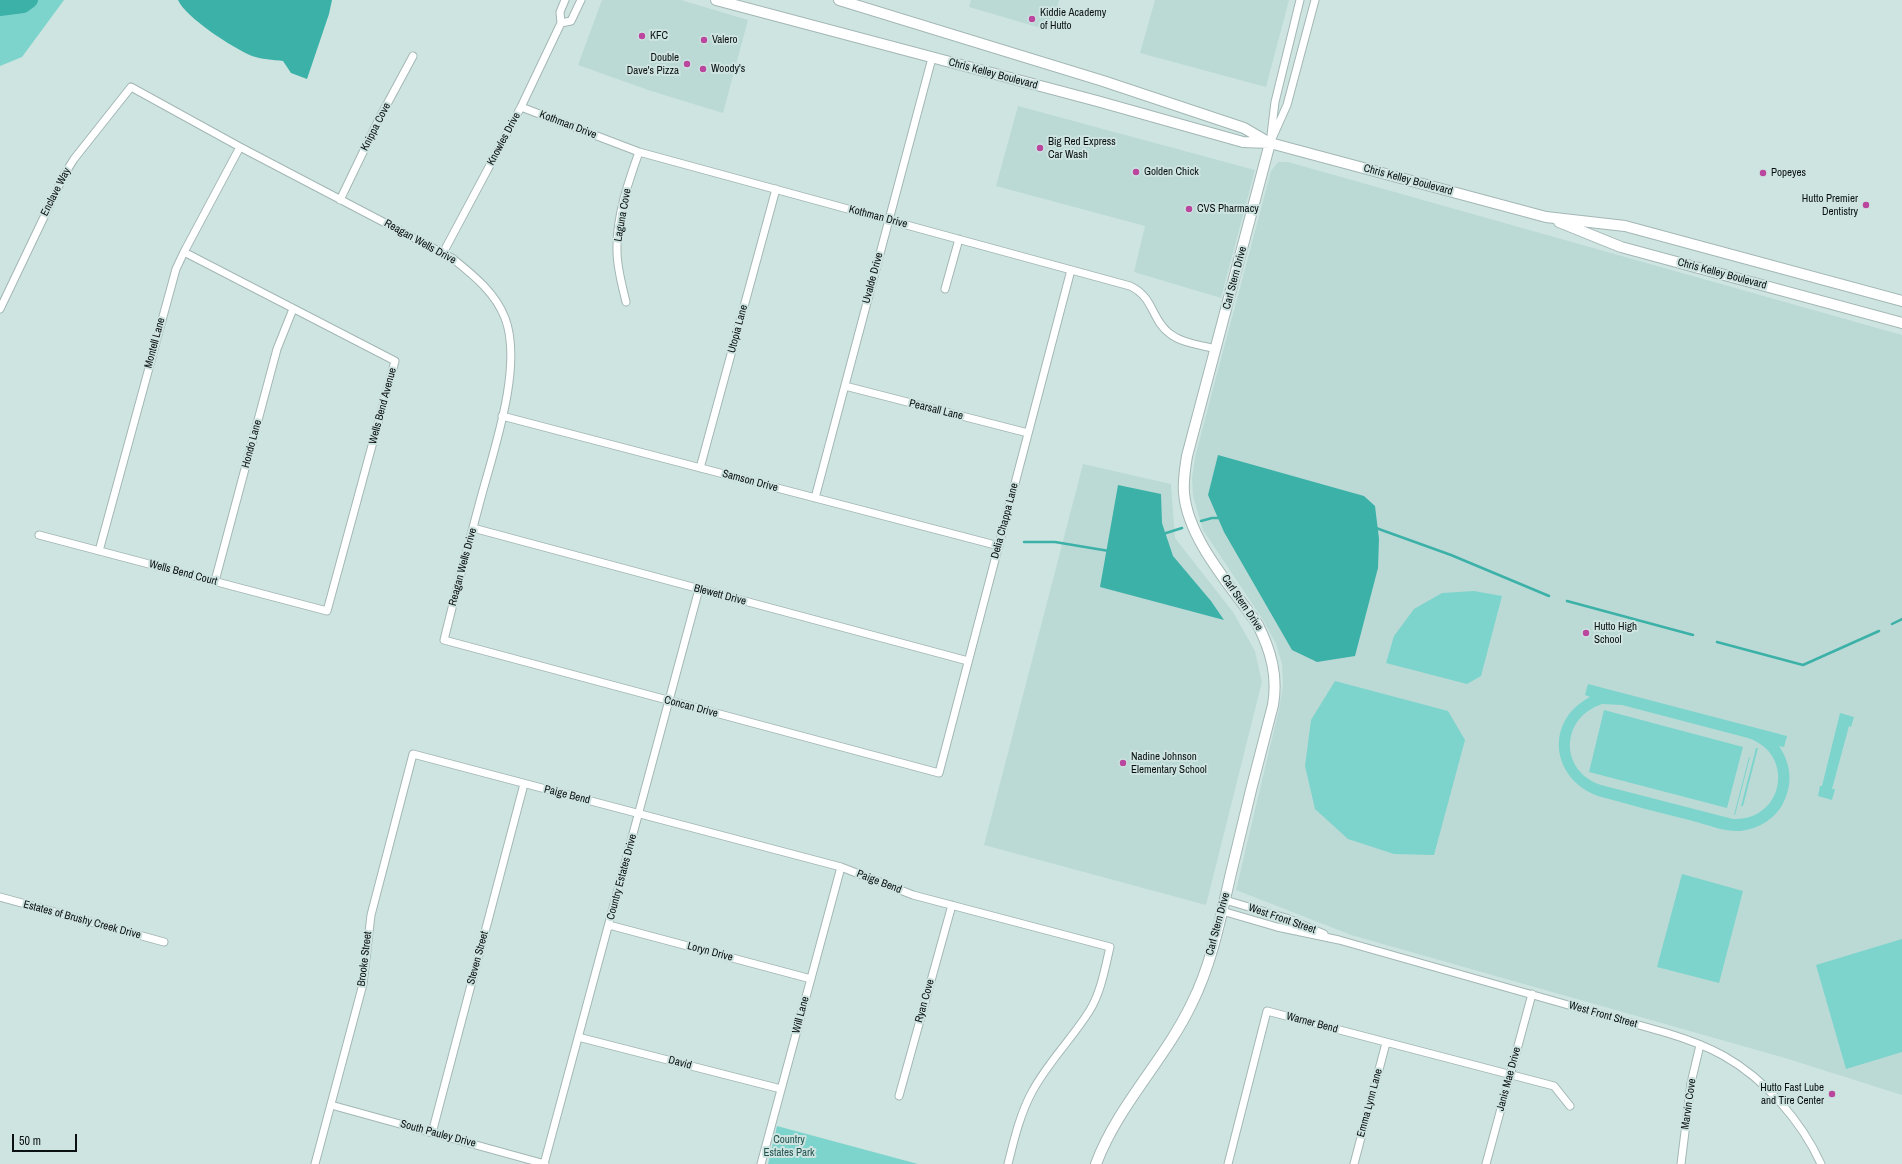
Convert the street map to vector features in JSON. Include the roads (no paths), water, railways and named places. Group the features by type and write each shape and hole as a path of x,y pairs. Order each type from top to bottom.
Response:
{"main road":[{"name":"Chris Kelley Boulevard","path":"716,0 1097,101 1243,142 1270,143 1546,217 1621,247 1902,323"},
{"name":"Chris Kelley Boulevard","path":"839,0 1103,81 1244,128 1270,143"},
{"name":"Carl Stern Drive","path":"1096,1164 1110,1133 1172,1039 1193,1002 1207,964 1225,900 1273,705 1275,684 1273,663 1265,639 1254,619 1193,529 1185,504 1184,491 1187,456 1270,143"},
{"name":"Chris Kelley Boulevard","path":"1546,217 1625,226 1902,301"}],"street":[{"name":"Knowles Drive","path":"443,252 521,107 561,23 560,12 566,0"},
{"name":"Knowles Drive","path":"561,23 571,21 581,0"},
{"name":"Carl Stern Drive","path":"1270,143 1275,102 1300,0"},
{"name":"Carl Stern Drive","path":"1270,143 1287,105 1315,0"},
{"name":"Knippa Cove","path":"340,200 413,56"},
{"name":"Uvalde Drive","path":"815,498 932,58"},
{"name":"Reagan Wells Drive","path":"131,87 340,200 443,252 482,282 505,318 510,342 510,367 502,416 444,640"},
{"name":"Enclave Way","path":"0,309 64,175 74,159 131,87"},
{"name":"Kothman Drive","path":"521,107 639,152 959,239 1139,290 1146,296 1163,327 1168,333 1181,339 1216,349"},
{"name":"Montell Lane","path":"100,551 170,290 184,252 240,147"},
{"name":"Laguna Cove","path":"626,302 619,274 617,232 630,178 639,152"},
{"name":"Utopia Lane","path":"700,468 776,189"},
{"path":"945,289 959,239"},
{"name":"Wells Bend Avenue","path":"184,252 395,362 327,611"},
{"name":"Delia Chappa Lane","path":"939,773 1071,270"},
{"name":"Hondo Lane","path":"215,581 277,349 293,309"},
{"name":"Pearsall Lane","path":"845,386 1028,433"},
{"name":"Samson Drive","path":"502,416 999,546"},
{"name":"Blewett Drive","path":"473,528 968,661"},
{"name":"Wells Bend Court","path":"40,535 327,611"},
{"name":"Country Estates Drive","path":"545,1164 699,589"},
{"name":"Concan Drive","path":"444,640 939,773"},
{"name":"Paige Bend","path":"413,754 841,867 913,895 1110,947 1100,985 1090,1009 1046,1068 1024,1107 1008,1164"},
{"name":"Brooke Street","path":"315,1164 363,984 371,915 413,754"},
{"name":"Steven Street","path":"432,1133 524,784"},
{"name":"Will Lane","path":"761,1164 841,867"},
{"name":"Estates of Brushy Creek Drive","path":"0,897 164,942"},
{"name":"West Front Street","path":"1225,900 1286,918 1339,940"},
{"name":"Ryan Cove","path":"899,1096 952,905"},
{"name":"West Front Street","path":"1222,911 1277,927 1339,940 1532,994 1700,1045 1726,1057 1772,1094 1796,1121 1822,1164"},
{"name":"Loryn Drive","path":"608,925 811,979"},
{"name":"Janis Mae Drive","path":"1486,1164 1532,994"},
{"name":"Warner Bend","path":"1228,1164 1267,1011 1554,1086 1570,1106"},
{"name":"David","path":"578,1037 781,1090"},
{"name":"Emma Lynn Lane","path":"1354,1164 1386,1043"},
{"name":"Marvin Cove","path":"1681,1164 1691,1083 1700,1045"},
{"name":"South Pauley Drive","path":"331,1105 545,1164"}],"waterway":[{"path":"0,8 23,5 30,0"},
{"path":"1201,521 1212,518 1220,518"},
{"path":"1163,534 1182,528"},
{"path":"1376,528 1451,555 1549,596"},
{"path":"1024,542 1055,542 1109,551"},
{"path":"1567,601 1693,635"},
{"path":"1892,624 1902,619"},
{"path":"1717,642 1803,665 1879,631"}],"place":[{"name":"Kiddie Academy of Hutto","path":"1032,19"},
{"name":"KFC","path":"642,36"},
{"name":"Valero","path":"704,40"},
{"name":"Double Dave's Pizza","path":"687,64"},
{"name":"Woody's","path":"703,69"},
{"name":"Big Red Express Car Wash","path":"1040,148"},
{"name":"Golden Chick","path":"1136,172"},
{"name":"Popeyes","path":"1763,173"},
{"name":"Hutto Premier Dentistry","path":"1866,205"},
{"name":"CVS Pharmacy","path":"1189,209"},
{"name":"Hutto High School","path":"1586,633"},
{"name":"Nadine Johnson Elementary School","path":"1123,763"},
{"name":"Hutto Fast Lube and Tire Center","path":"1832,1094"}],"park label":[{"name":"Country Estates Park","path":"789,1146"}]}
